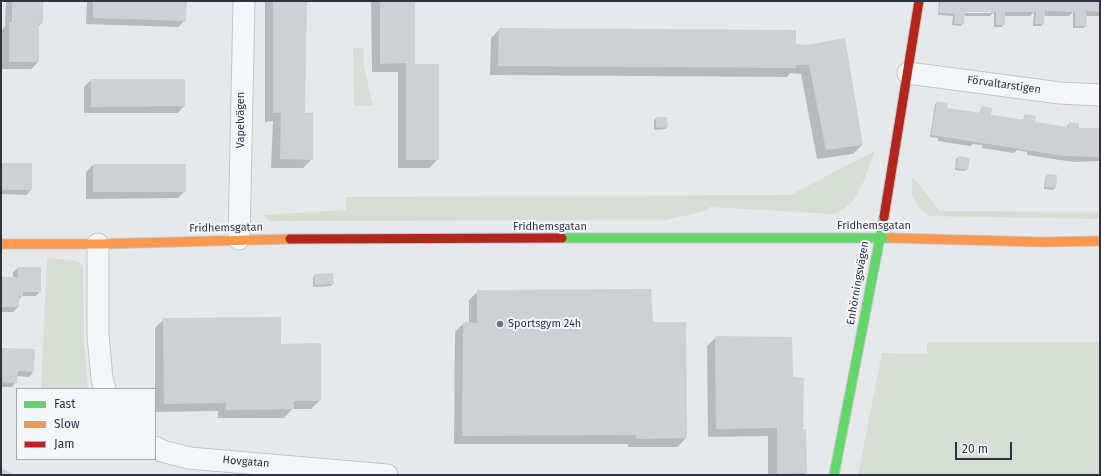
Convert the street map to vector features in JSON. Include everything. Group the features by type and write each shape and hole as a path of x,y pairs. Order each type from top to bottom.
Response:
{"street":[{"name":"Vapelvägen","path":"239,240 244,1"},
{"name":"Enhörningsvägen","path":"834,475 908,72 919,1"},
{"name":"Förvaltarstigen","path":"908,72 1060,93 1100,95"},
{"name":"Fridhemsgatan","path":"1,244 98,244 239,240 878,238 1100,241"},
{"path":"98,244 98,335 102,379 105,388"},
{"name":"Hovgatan","path":"156,448 162,451 189,458 387,475"}],"shaded area":[{"path":"353,48 363,48 364,67 373,106 354,106"},
{"path":"875,151 863,183 854,200 844,209 833,214 710,207 706,211 665,220 270,221 263,215 346,210 346,197 790,195"},
{"path":"912,176 940,211 1100,212 1100,219 930,216 919,208 912,195"},
{"path":"47,258 79,262 83,267 84,346 88,387 41,388"},
{"path":"927,342 1100,342 1100,475 858,475 882,353 927,354"}],"building":[{"path":"12,1 43,1 43,23 39,23 39,62 9,62 9,22 12,22"},
{"path":"93,1 187,1 186,21 93,18"},
{"path":"273,1 307,1 305,113 313,113 313,160 280,159 281,113 273,113"},
{"path":"380,1 415,1 415,64 439,64 439,160 406,160 406,63 380,64"},
{"path":"940,1 1100,1 1100,12 1086,11 1087,26 1075,26 1075,12 1045,11 1044,24 1035,24 1036,12 1005,12 1005,25 996,25 996,12 965,12 964,24 954,24 955,14 939,13"},
{"path":"499,28 796,30 796,44 807,45 845,38 863,145 826,150 809,65 796,65 796,68 498,66"},
{"path":"91,79 185,79 185,106 91,107"},
{"path":"937,101 948,103 947,108 981,113 982,106 992,108 991,115 1024,120 1025,114 1036,116 1035,122 1069,127 1069,122 1079,123 1079,128 1100,128 1100,157 1064,156 931,135"},
{"path":"656,117 667,117 668,127 656,128"},
{"path":"958,156 970,158 968,170 956,168"},
{"path":"1,163 32,163 32,190 1,190"},
{"path":"93,164 186,164 186,192 93,192"},
{"path":"1046,174 1057,175 1056,188 1045,187"},
{"path":"18,267 41,267 41,292 23,292 23,297 19,296 19,307 1,307 1,277 18,277"},
{"path":"333,273 334,284 315,285 314,274"},
{"path":"651,289 653,322 686,322 687,438 636,439 636,435 462,436 463,322 477,323 477,290"},
{"path":"281,317 281,344 321,343 321,401 294,401 294,409 226,410 226,403 164,404 163,318"},
{"path":"715,336 792,337 793,377 804,378 803,429 806,429 807,473 777,474 777,428 716,429"},
{"path":"1,348 35,349 34,372 18,371 17,383 1,382"},
{"path":"1,468 15,475 1,475"}],"traffic: fast":[{"path":"834,475 884,217"},
{"path":"562,238 891,238"}],"traffic: slow":[{"path":"891,238 1042,242 1100,241"},
{"path":"1,244 98,244 290,239"}],"traffic: jam":[{"path":"884,217 919,1"},
{"path":"290,239 562,238"}],"place":[{"name":"Sportsgym 24h","path":"500,324"}]}
